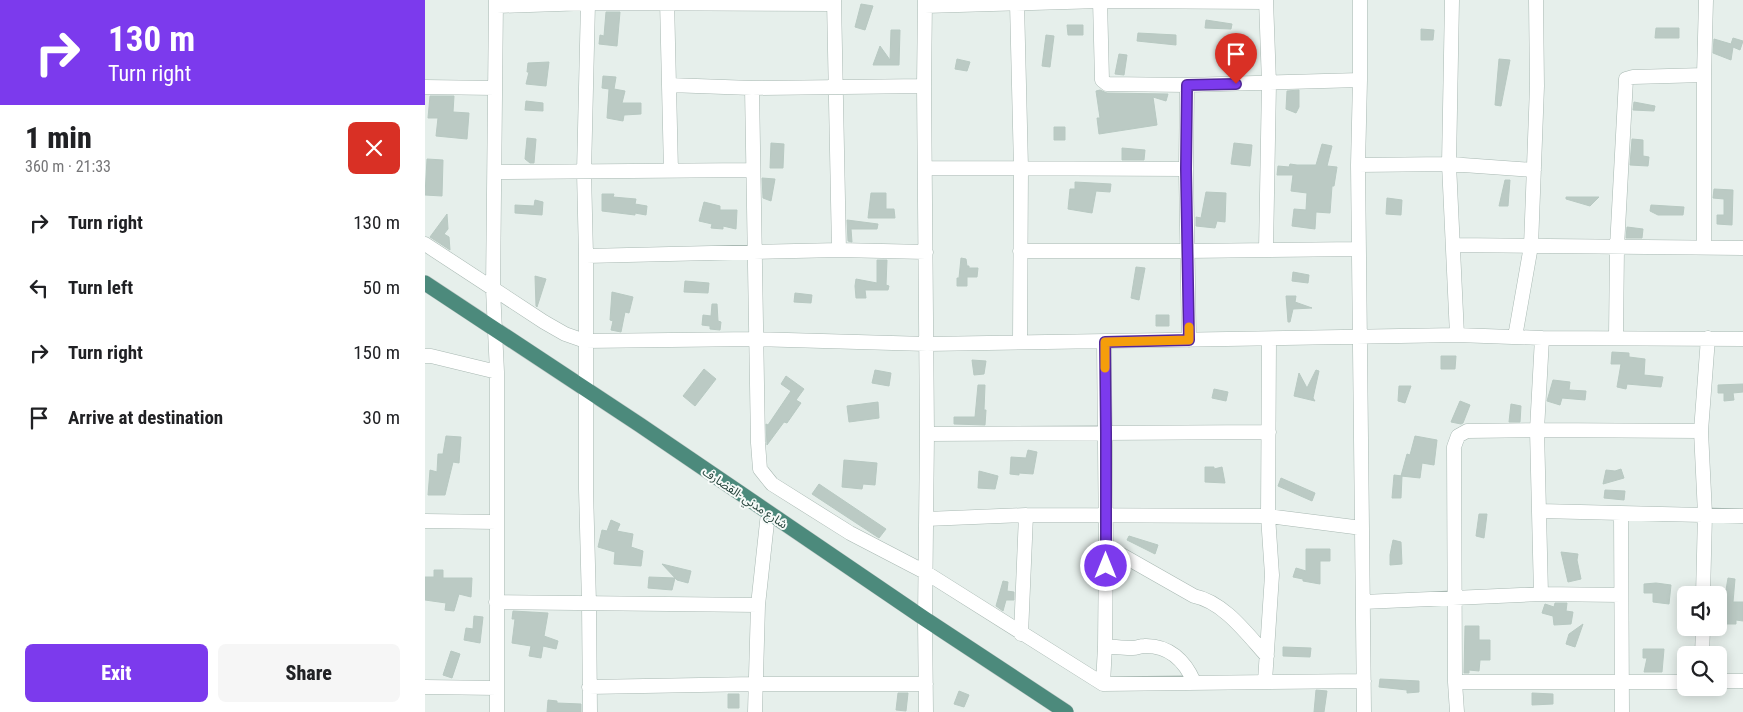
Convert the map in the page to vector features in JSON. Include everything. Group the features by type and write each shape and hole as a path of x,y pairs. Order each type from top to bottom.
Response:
{"highway":[{"name":"شارع مدني -القضارف","path":"425,283 1066,712"}],"street":[{"path":"1100,0 1102,80 1107,84 1187,85 1360,80"},
{"path":"926,712 927,344 925,3 1017,3 1100,0 1266,1 1269,83 1266,250"},
{"path":"1361,0 1358,165 1363,712"},
{"path":"1452,0 1449,164 1457,335"},
{"path":"1515,337 1531,246 1537,86 1536,0"},
{"path":"1703,248 1706,0"},
{"path":"667,1 671,170"},
{"path":"497,712 497,372 493,289 496,3 834,2 839,250"},
{"path":"588,3 584,172 586,489 590,712"},
{"path":"1017,3 1021,168 1019,342"},
{"path":"1616,337 1617,247 1626,79 1633,77 1704,75"},
{"path":"669,85 752,88 925,86"},
{"path":"1187,85 1186,169 1189,340"},
{"path":"425,87 495,88"},
{"path":"752,88 757,443 760,469 772,484 849,533 925,572 1103,684 1364,681"},
{"path":"1358,165 1449,164 1534,170"},
{"path":"926,168 1186,169"},
{"path":"495,172 753,170"},
{"path":"425,244 551,326 565,334 585,341 755,339 927,344 1269,340 1457,335 1542,338 1743,339"},
{"path":"1453,245 1743,248"},
{"path":"1020,251 1187,252 1359,249"},
{"path":"586,256 839,250 926,252"},
{"path":"1541,594 1537,430 1542,338"},
{"path":"1703,586 1705,514 1701,431 1708,338"},
{"path":"1265,681 1272,575 1268,516 1269,340"},
{"path":"1103,684 1106,546 1105,342"},
{"path":"425,356 497,372"},
{"path":"1457,712 1454,598 1454,447 1458,436 1467,431 1701,431"},
{"path":"927,434 1269,432"},
{"path":"1540,511 1743,516"},
{"path":"755,712 758,605 768,513"},
{"path":"1621,514 1622,712"},
{"path":"926,519 1026,516 1268,516 1362,528"},
{"path":"1021,634 1026,516"},
{"path":"425,521 497,522"},
{"path":"1106,546 1194,596 1212,603 1240,627 1267,656"},
{"path":"1363,602 1541,594 1621,595"},
{"path":"496,602 758,605"},
{"path":"1105,646 1155,647 1169,651 1189,670 1194,682"},
{"path":"1727,681 1743,681"},
{"path":"1455,682 1677,682"},
{"path":"589,687 755,684 926,684"},
{"path":"425,687 497,688"}],"building":[{"path":"861,4 873,6 865,30 855,27"},
{"path":"606,12 620,12 617,46 599,44 600,35 604,36"},
{"path":"1206,20 1232,24 1231,29 1205,28"},
{"path":"1067,25 1083,25 1083,35 1068,35"},
{"path":"1656,28 1679,28 1679,38 1655,38"},
{"path":"1421,29 1434,30 1433,40 1421,40"},
{"path":"891,30 900,30 899,65 873,65 880,46 890,60"},
{"path":"1138,33 1176,35 1176,45 1137,41"},
{"path":"1046,35 1054,36 1050,67 1042,66"},
{"path":"1733,38 1743,41 1740,50 1733,47 1731,60 1713,53 1714,39 1731,44"},
{"path":"1119,54 1127,55 1124,75 1115,74"},
{"path":"957,59 970,62 967,71 955,69"},
{"path":"1499,59 1510,60 1501,106 1495,105"},
{"path":"549,62 546,86 526,84 529,72 527,72 528,63"},
{"path":"603,76 616,77 614,89 625,91 622,103 641,103 641,114 624,115 623,121 607,118 609,89 602,88"},
{"path":"1100,90 1107,93 1168,94 1166,101 1153,97 1157,125 1099,134 1097,118 1100,118 1096,91"},
{"path":"1299,90 1299,107 1296,113 1286,109 1287,91"},
{"path":"430,96 454,96 453,112 469,113 467,139 436,136 438,118 428,118"},
{"path":"526,101 543,103 543,111 525,110"},
{"path":"1634,102 1655,106 1654,111 1633,110"},
{"path":"1054,127 1065,127 1065,140 1054,140"},
{"path":"527,138 536,139 534,163 530,163 525,159"},
{"path":"1632,139 1643,140 1643,156 1649,157 1648,166 1630,165"},
{"path":"771,143 784,144 783,168 770,168"},
{"path":"1234,143 1252,145 1250,166 1231,164"},
{"path":"1322,144 1332,146 1327,166 1337,167 1334,186 1332,186 1330,213 1316,212 1315,229 1292,226 1294,209 1306,210 1307,193 1291,191 1293,175 1277,175 1278,166 1289,167 1290,164 1316,165"},
{"path":"1122,148 1145,150 1144,160 1122,160"},
{"path":"427,159 443,160 442,196 425,195"},
{"path":"762,178 775,179 771,201 763,198"},
{"path":"1505,180 1510,180 1508,206 1499,206"},
{"path":"1075,182 1111,184 1110,192 1096,191 1092,213 1068,209 1070,189 1075,189"},
{"path":"1714,189 1733,190 1732,225 1717,224 1717,215 1724,215 1724,199 1713,198"},
{"path":"1206,192 1226,193 1225,222 1217,221 1215,228 1196,226 1196,217 1201,218"},
{"path":"871,193 886,193 886,209 894,209 895,218 868,218"},
{"path":"602,194 614,194 613,197 636,199 635,204 647,206 646,215 602,211"},
{"path":"1566,197 1599,197 1590,206 1566,199"},
{"path":"1387,198 1402,200 1401,215 1386,214"},
{"path":"535,200 543,202 542,215 515,213 515,205 534,206"},
{"path":"704,202 720,206 720,210 737,210 736,229 723,226 723,229 711,228 712,224 699,221"},
{"path":"1651,205 1684,207 1683,215 1658,215 1650,211"},
{"path":"447,214 448,229 444,234 449,237 450,250 430,237"},
{"path":"847,220 878,224 877,229 851,229 852,242 848,241"},
{"path":"1627,227 1643,229 1642,238 1626,238"},
{"path":"961,258 966,259 969,268 978,268 977,277 967,277 967,286 957,286"},
{"path":"877,260 887,260 886,285 889,286 888,290 865,290 866,298 856,298 856,279 877,283"},
{"path":"1136,267 1145,268 1139,300 1131,298"},
{"path":"1293,272 1309,275 1308,283 1292,281"},
{"path":"535,276 546,279 537,307 536,306"},
{"path":"685,281 709,283 708,293 684,292"},
{"path":"612,292 633,297 629,313 625,312 621,332 611,330 613,321 610,320"},
{"path":"795,293 812,295 811,303 794,302"},
{"path":"1286,296 1296,296 1295,302 1312,308 1293,309 1290,322 1288,322"},
{"path":"712,304 717,304 718,321 721,322 720,330 710,329 710,326 702,325 703,315 711,316"},
{"path":"1156,315 1169,315 1169,326 1156,326"},
{"path":"1612,352 1629,353 1629,357 1645,359 1644,375 1663,377 1661,387 1627,384 1626,389 1617,387 1621,364 1611,364"},
{"path":"1441,356 1456,356 1455,369 1441,369"},
{"path":"972,360 986,361 984,374 974,375"},
{"path":"704,369 716,379 695,406 683,396"},
{"path":"875,370 891,373 889,386 872,383"},
{"path":"1316,370 1319,371 1313,398 1315,401 1294,396 1299,373 1307,388"},
{"path":"786,376 804,389 796,400 801,403 787,423 784,422 767,445 766,424 768,425 791,391 781,384"},
{"path":"1553,380 1570,382 1569,390 1586,391 1585,400 1562,398 1560,405 1547,401"},
{"path":"1743,384 1743,392 1733,393 1734,400 1724,401 1724,393 1718,393 1718,385"},
{"path":"978,385 985,385 985,425 954,424 954,417 975,417"},
{"path":"1399,386 1411,386 1405,403 1398,401"},
{"path":"1214,389 1228,392 1226,401 1212,398"},
{"path":"1460,401 1470,405 1461,424 1451,422"},
{"path":"878,402 879,418 849,422 847,406"},
{"path":"1511,404 1521,406 1520,422 1509,422"},
{"path":"446,436 461,437 459,463 453,462 445,495 428,495 430,470 437,472 438,454 443,454"},
{"path":"1415,436 1437,440 1434,465 1422,463 1420,478 1401,476 1407,454 1410,455"},
{"path":"1028,450 1037,452 1033,474 1010,474 1011,457 1026,458"},
{"path":"844,460 877,463 875,485 863,484 862,489 842,487"},
{"path":"1205,467 1214,467 1214,469 1222,467 1225,483 1205,482"},
{"path":"1621,469 1624,478 1603,484 1606,470 1615,471"},
{"path":"979,471 998,476 995,489 978,488"},
{"path":"1394,475 1402,476 1401,498 1392,498"},
{"path":"1281,478 1315,493 1312,501 1278,486"},
{"path":"819,484 886,529 879,538 812,494"},
{"path":"1605,490 1625,491 1624,500 1604,498"},
{"path":"1479,514 1487,514 1484,538 1476,536"},
{"path":"611,520 620,524 617,531 633,534 631,547 643,551 641,566 614,564 615,552 598,547 602,530 607,531"},
{"path":"1129,536 1158,545 1155,554 1127,540"},
{"path":"1393,540 1401,542 1402,564 1390,565"},
{"path":"1306,549 1330,549 1330,561 1320,561 1320,584 1293,577 1296,568 1306,571"},
{"path":"1561,552 1578,554 1577,560 1581,579 1568,582"},
{"path":"662,564 691,571 688,583 677,580"},
{"path":"434,570 443,570 443,578 472,578 471,597 459,594 454,611 445,610 446,603 425,600 425,577 434,577"},
{"path":"649,577 675,578 672,590 648,588"},
{"path":"1728,578 1735,579 1733,602 1743,602 1743,621 1736,620 1736,624 1727,624"},
{"path":"1003,581 1008,582 1007,591 1014,592 1014,600 1006,600 1003,611 996,606"},
{"path":"1644,584 1671,585 1669,604 1653,602 1653,593 1644,593"},
{"path":"1555,603 1567,603 1566,611 1573,612 1571,624 1554,625 1553,616 1542,613 1545,604 1554,607"},
{"path":"513,611 548,613 544,636 558,641 556,649 543,646 541,658 529,656 531,646 512,643 515,619 512,619"},
{"path":"474,616 483,617 480,643 464,640 466,628 473,629"},
{"path":"1583,624 1575,647 1566,644 1569,634"},
{"path":"1465,626 1479,626 1479,640 1490,640 1490,660 1480,660 1479,671 1469,670 1469,673 1464,673"},
{"path":"1283,647 1311,648 1310,657 1283,656"},
{"path":"1643,649 1664,649 1662,672 1644,672 1647,658 1643,658"},
{"path":"451,651 460,654 452,678 443,675"},
{"path":"1380,679 1419,681 1419,692 1407,693 1407,690 1379,687"},
{"path":"1316,690 1327,691 1324,712 1314,712"},
{"path":"959,691 969,695 964,707 954,704"},
{"path":"898,693 908,693 906,711 896,710"},
{"path":"1532,693 1553,694 1553,704 1532,705"},
{"path":"728,694 739,694 739,708 728,708"},
{"path":"548,700 557,701 557,703 581,704 581,712 547,712"}],"slow traffic":[{"path":"1105,368 1105,342 1189,340 1189,327"}],"route":[{"path":"1106,566 1105,342 1189,340 1186,169 1187,85 1236,84"}]}
